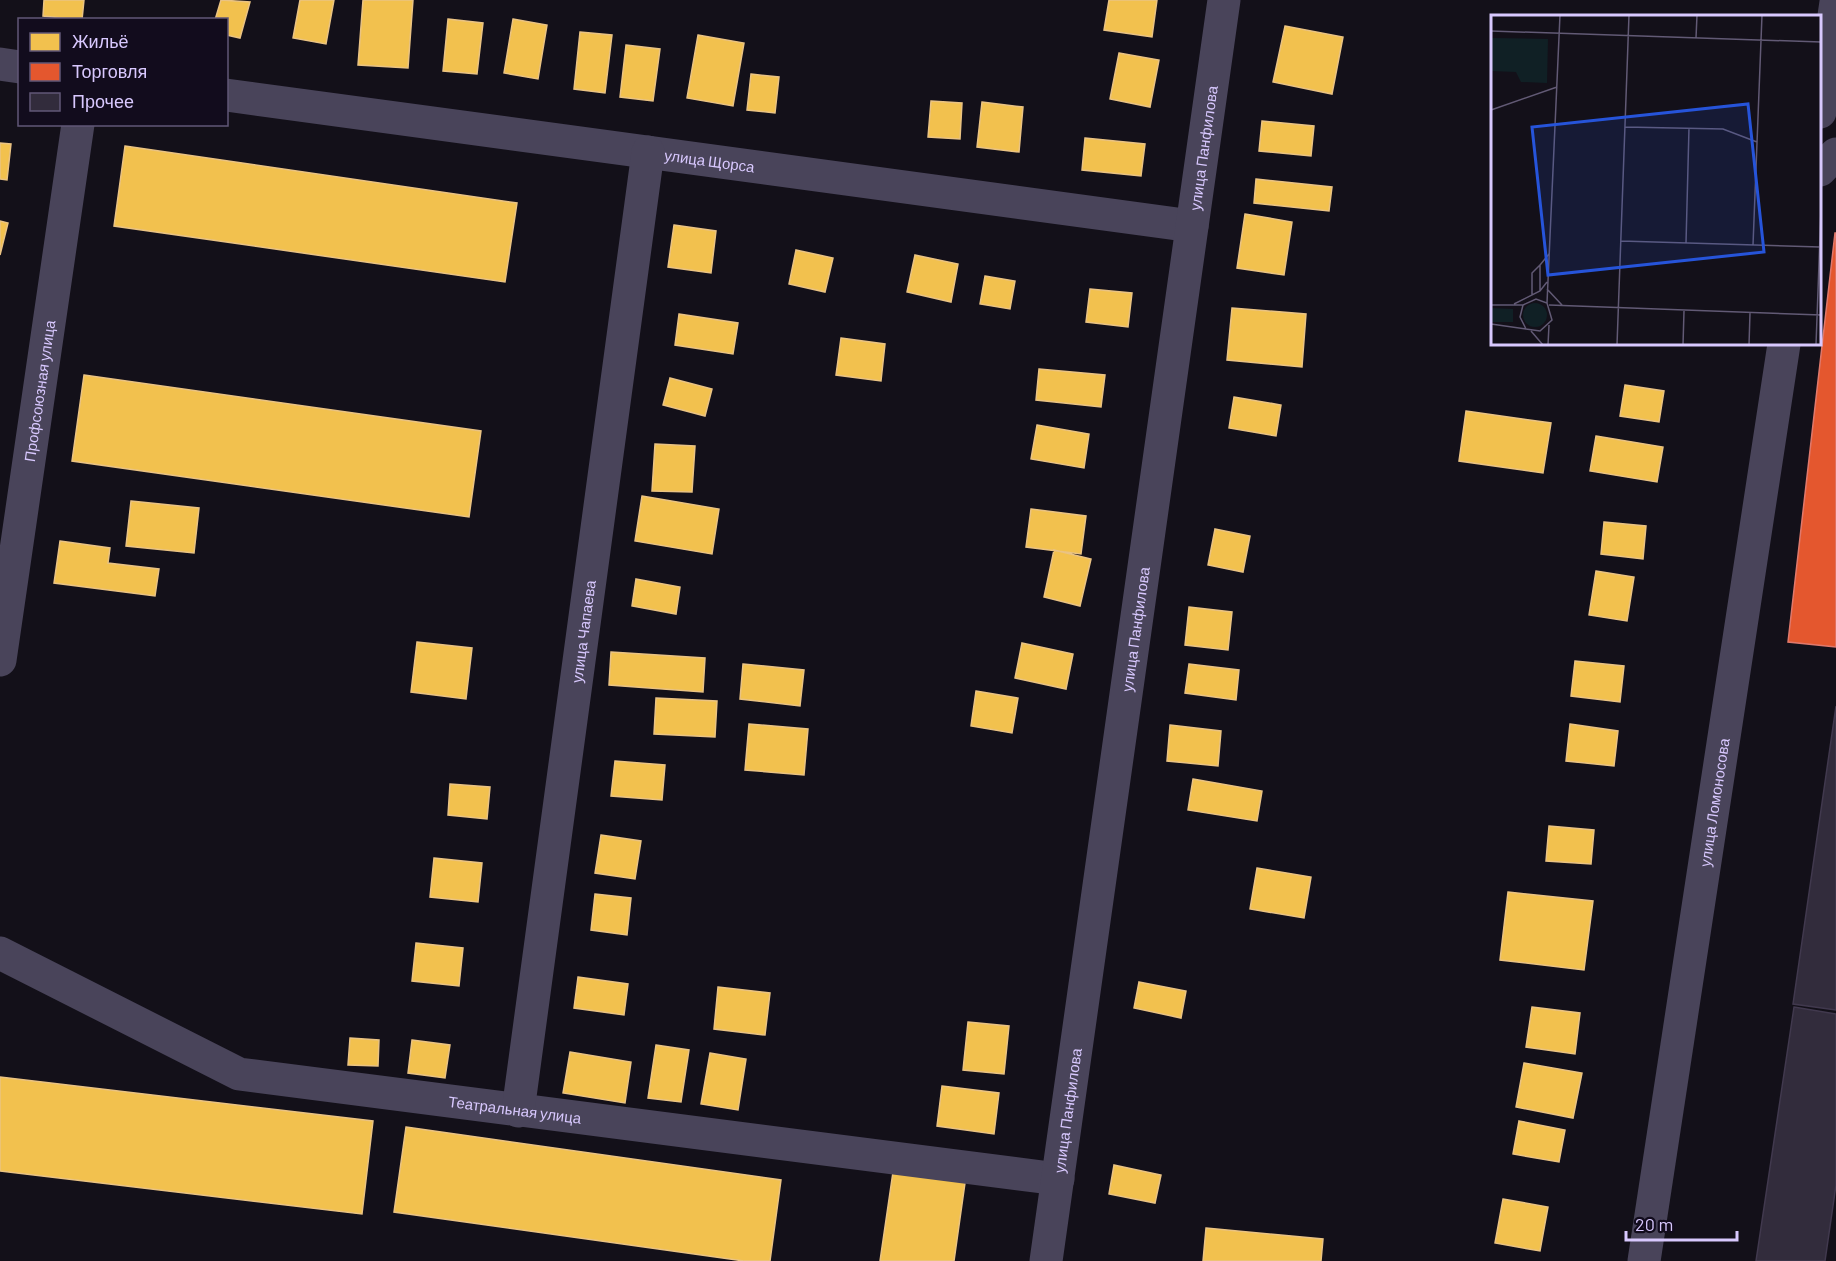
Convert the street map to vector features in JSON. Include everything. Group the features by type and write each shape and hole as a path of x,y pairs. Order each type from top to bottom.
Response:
{"street":[{"name":"улица Панфилова","path":"1046,1261 1224,0"},
{"path":"1821,105 1836,2"},
{"path":"0,64 18,67"},
{"name":"улица Щорса","path":"228,95 1192,226"},
{"name":"Профсоюзная улица","path":"0,660 78,126"},
{"name":"улица Чапаева","path":"518,1111 648,152"},
{"path":"1821,169 1836,154"},
{"name":"улица Ломоносова","path":"1644,1261 1784,345"},
{"name":"Театральная улица","path":"0,953 238,1074 1058,1179"}],"building: Жильё":[{"path":"44,0 84,0 82,18 43,16"},
{"path":"221,0 250,2 240,38 228,35 228,18 216,18"},
{"path":"300,0 334,0 326,44 293,38"},
{"path":"363,0 413,0 408,68 358,65"},
{"path":"1109,0 1157,0 1152,37 1104,30"},
{"path":"448,19 483,23 477,74 443,71"},
{"path":"513,19 547,25 538,79 504,73"},
{"path":"1285,26 1343,37 1332,94 1273,82"},
{"path":"580,32 612,35 605,93 574,89"},
{"path":"698,35 744,43 733,106 687,98"},
{"path":"626,45 660,49 653,101 620,97"},
{"path":"1119,53 1159,60 1150,107 1110,99"},
{"path":"751,74 779,77 775,113 747,110"},
{"path":"931,101 962,103 960,139 928,137"},
{"path":"982,102 1023,107 1019,152 977,147"},
{"path":"1262,121 1314,126 1311,156 1259,151"},
{"path":"1085,138 1145,144 1141,176 1082,170"},
{"path":"0,143 11,144 7,180 0,179"},
{"path":"125,146 517,203 505,282 114,226"},
{"path":"1256,179 1332,187 1329,211 1254,203"},
{"path":"1245,214 1292,222 1284,275 1237,268"},
{"path":"0,221 8,223 0,255"},
{"path":"674,225 716,231 711,273 668,267"},
{"path":"796,250 833,258 825,292 789,284"},
{"path":"915,255 958,264 951,302 907,292"},
{"path":"985,276 1015,281 1010,309 980,304"},
{"path":"1090,289 1132,293 1128,327 1086,322"},
{"path":"1232,308 1306,314 1302,367 1227,360"},
{"path":"679,314 738,323 733,354 675,345"},
{"path":"841,338 885,344 881,381 836,375"},
{"path":"1039,369 1105,375 1101,407 1036,400"},
{"path":"84,375 481,431 469,517 72,461"},
{"path":"670,378 712,389 705,416 663,405"},
{"path":"1625,385 1664,391 1659,422 1620,416"},
{"path":"1234,397 1281,405 1276,436 1229,428"},
{"path":"1466,411 1551,423 1543,473 1459,461"},
{"path":"1037,425 1089,434 1084,468 1031,459"},
{"path":"1596,436 1663,447 1657,482 1590,471"},
{"path":"655,444 695,446 692,492 652,491"},
{"path":"642,496 719,509 712,554 635,541"},
{"path":"131,501 199,508 194,553 126,546"},
{"path":"1031,509 1086,516 1081,554 1026,547"},
{"path":"1604,522 1646,526 1643,559 1601,554"},
{"path":"1215,529 1250,536 1243,572 1208,565"},
{"path":"60,541 110,548 108,563 159,569 155,596 54,583"},
{"path":"1054,550 1091,559 1080,606 1044,597"},
{"path":"1596,571 1634,577 1627,621 1589,615"},
{"path":"636,579 680,587 676,614 632,606"},
{"path":"1189,607 1232,612 1228,650 1185,645"},
{"path":"417,642 472,648 466,699 411,692"},
{"path":"1022,643 1073,654 1066,689 1015,678"},
{"path":"611,652 705,658 703,692 609,685"},
{"path":"1575,661 1624,666 1620,702 1571,696"},
{"path":"743,664 804,670 800,706 740,699"},
{"path":"1189,664 1239,670 1236,700 1185,693"},
{"path":"976,691 1018,698 1012,733 971,726"},
{"path":"656,698 717,701 715,737 654,734"},
{"path":"749,724 808,729 804,775 745,770"},
{"path":"1570,724 1618,731 1614,766 1566,761"},
{"path":"1170,725 1221,731 1218,766 1167,761"},
{"path":"615,761 665,765 662,800 611,796"},
{"path":"1193,779 1262,791 1257,821 1188,810"},
{"path":"450,784 490,787 487,819 448,815"},
{"path":"1549,826 1594,830 1591,864 1546,861"},
{"path":"601,835 641,841 635,879 595,873"},
{"path":"434,858 482,863 478,902 430,897"},
{"path":"1257,868 1311,877 1304,918 1250,909"},
{"path":"1508,892 1593,901 1584,970 1500,960"},
{"path":"595,894 631,898 627,935 591,930"},
{"path":"416,943 463,948 459,986 412,981"},
{"path":"578,977 628,984 624,1015 574,1008"},
{"path":"1139,982 1186,991 1181,1018 1134,1008"},
{"path":"718,987 770,993 765,1035 714,1029"},
{"path":"1532,1007 1580,1013 1575,1054 1526,1047"},
{"path":"968,1022 1009,1026 1004,1074 963,1070"},
{"path":"350,1038 379,1040 378,1066 348,1065"},
{"path":"412,1040 450,1045 445,1078 408,1073"},
{"path":"656,1045 689,1050 681,1102 648,1098"},
{"path":"570,1052 631,1062 625,1103 563,1093"},
{"path":"710,1053 746,1059 738,1110 701,1104"},
{"path":"1524,1063 1582,1073 1573,1118 1516,1107"},
{"path":"0,1077 373,1121 362,1214 0,1171"},
{"path":"942,1086 999,1093 994,1134 937,1126"},
{"path":"1519,1121 1565,1130 1559,1162 1513,1154"},
{"path":"406,1127 781,1180 770,1261 744,1261 394,1212"},
{"path":"894,1165 966,1176 954,1261 880,1261"},
{"path":"1114,1165 1161,1175 1155,1203 1109,1194"},
{"path":"1503,1199 1548,1207 1540,1251 1495,1243"},
{"path":"1206,1228 1323,1239 1321,1261 1203,1261"}],"building: Торговля":[{"path":"1836,233 1836,647 1788,642"}],"building: Прочее":[{"path":"1836,706 1836,1010 1793,1004"},
{"path":"1794,1007 1836,1014 1836,1185 1825,1261 1756,1261"}]}
